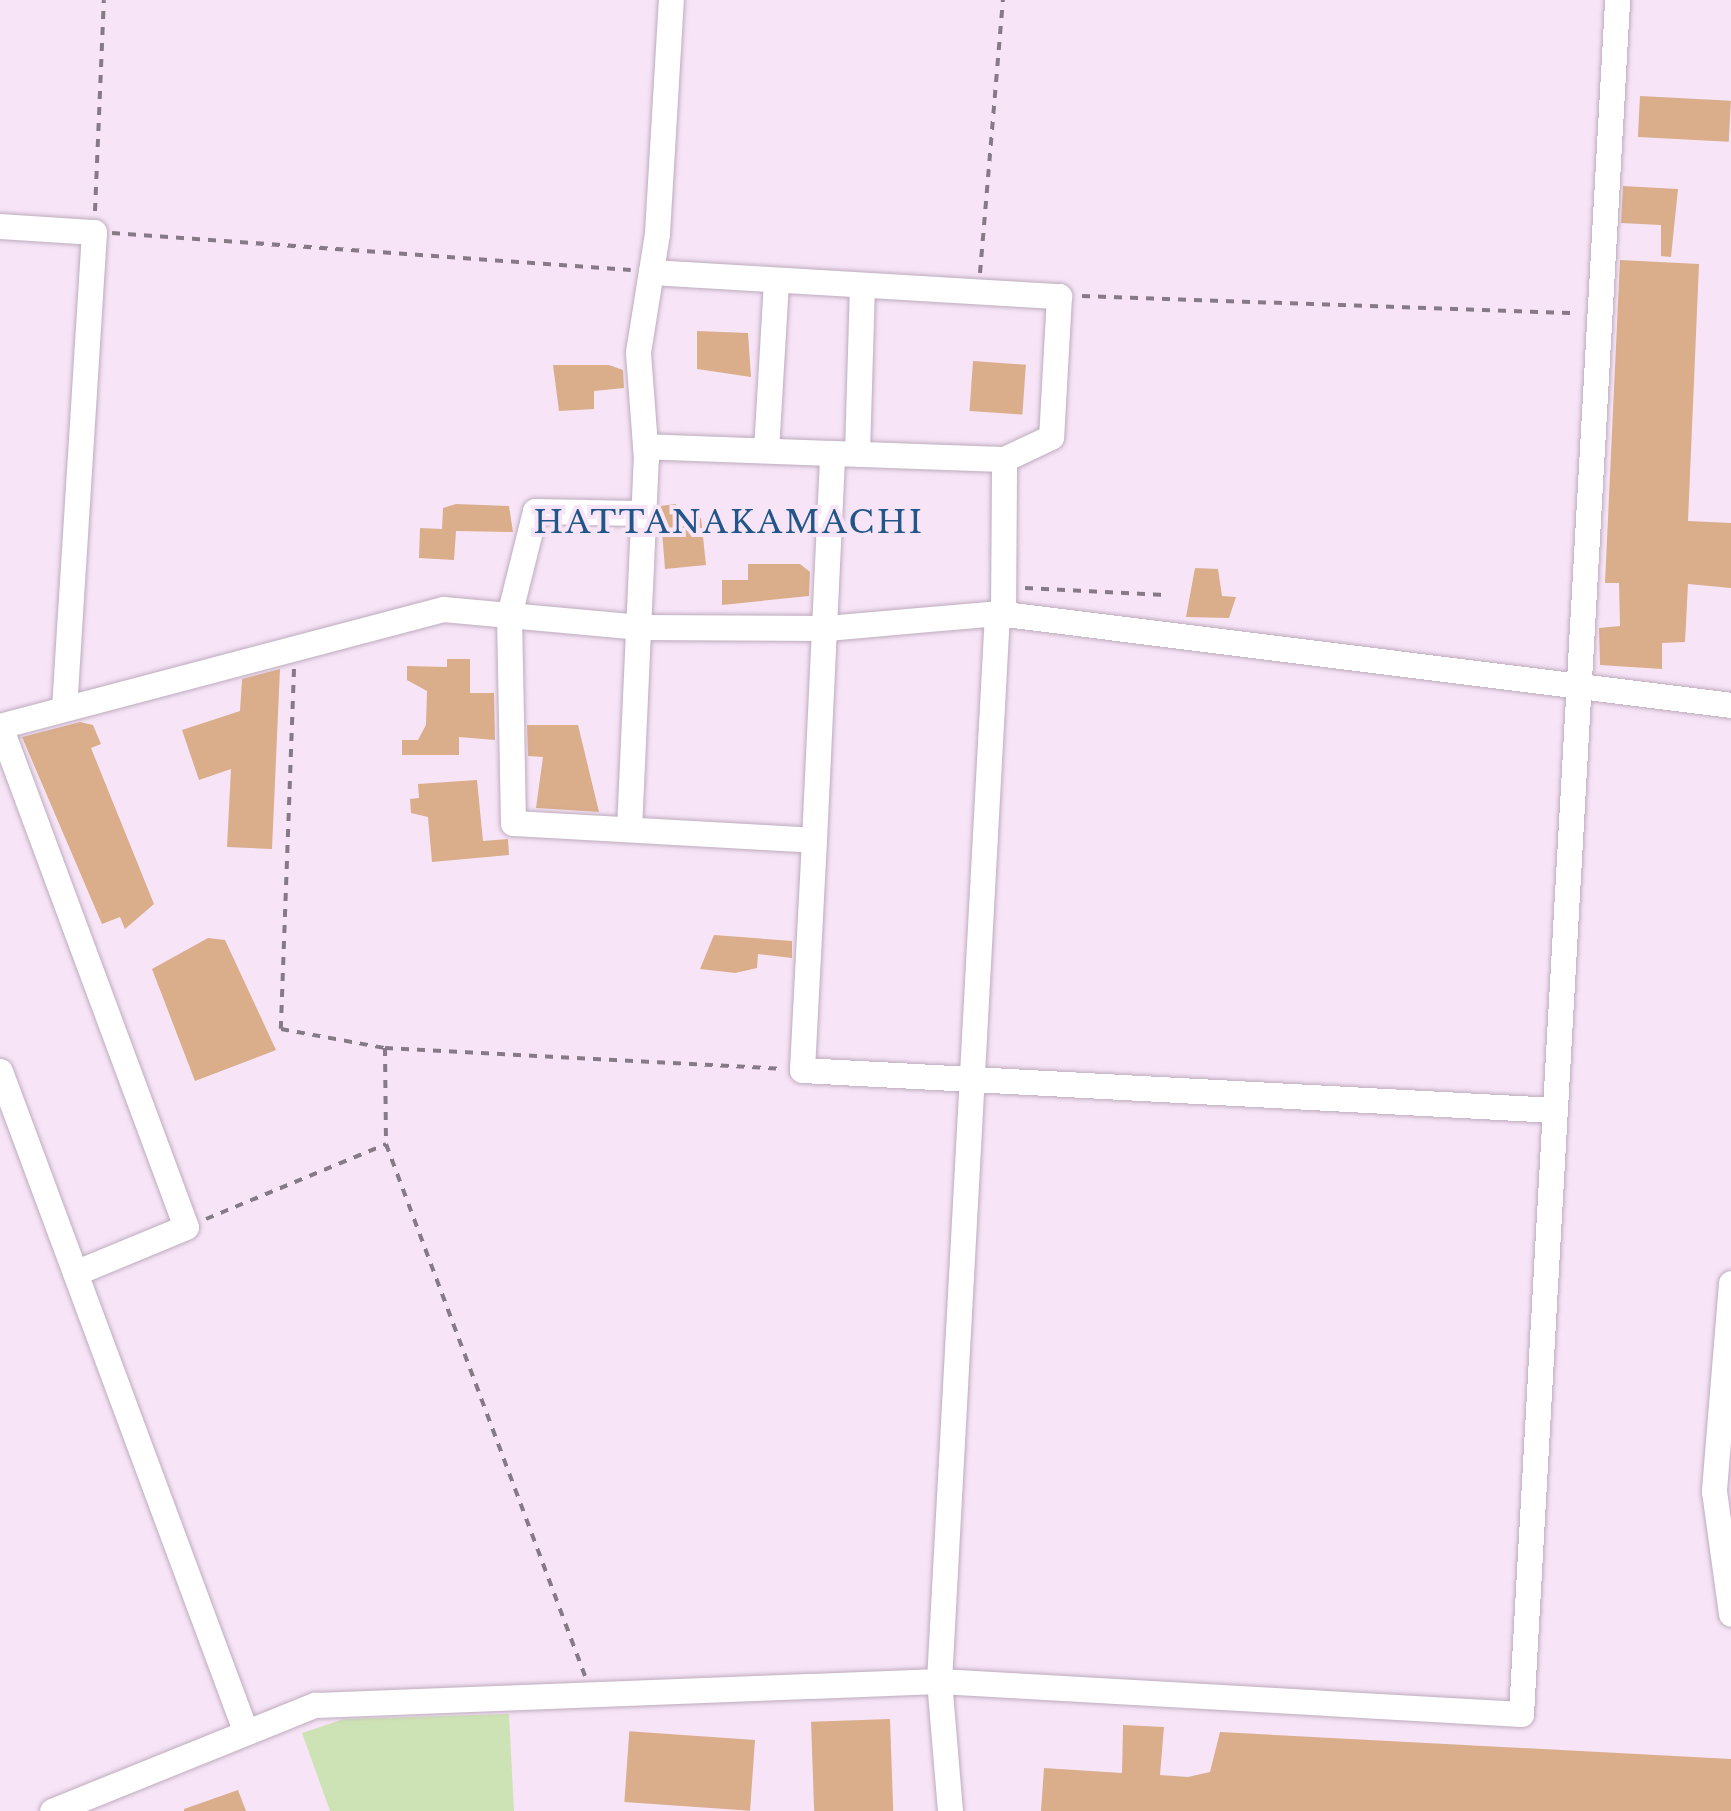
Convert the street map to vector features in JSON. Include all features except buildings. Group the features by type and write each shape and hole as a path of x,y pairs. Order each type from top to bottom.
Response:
{"street":[{"path":"629,829 640,627 639,513 644,446 638,352 651,272 671,0"},
{"path":"52,1811 315,1705 939,1681 1522,1714 1617,0"},
{"path":"0,226 94,232 64,707"},
{"path":"644,446 1004,459 1050,438 1059,296 651,272"},
{"path":"766,450 776,280"},
{"path":"862,285 827,628 802,1070 973,1084 1555,1110"},
{"path":"950,1811 939,1681 1004,587 1004,459"},
{"path":"639,513 534,510 509,615 513,823 814,840"},
{"path":"76,1273 186,1227 0,726 443,609 640,627 827,628 1000,613 1731,705"},
{"path":"0,1071 245,1730"},
{"path":"1731,1282 1714,1492 1731,1614"}],"path":[{"path":"104,0 94,232 651,272"},
{"path":"978,292 1004,0"},
{"path":"1059,296 1597,314"},
{"path":"1004,587 1166,596"},
{"path":"295,650 281,1029 386,1048 802,1070"},
{"path":"386,1048 386,1144 586,1660 585,1695"},
{"path":"186,1227 386,1144"}],"green space":[{"path":"509,1714 514,1811 330,1811 302,1733 344,1719"}],"district":[{"name":"HATTANAKAMACHI","path":"729,522"}]}
